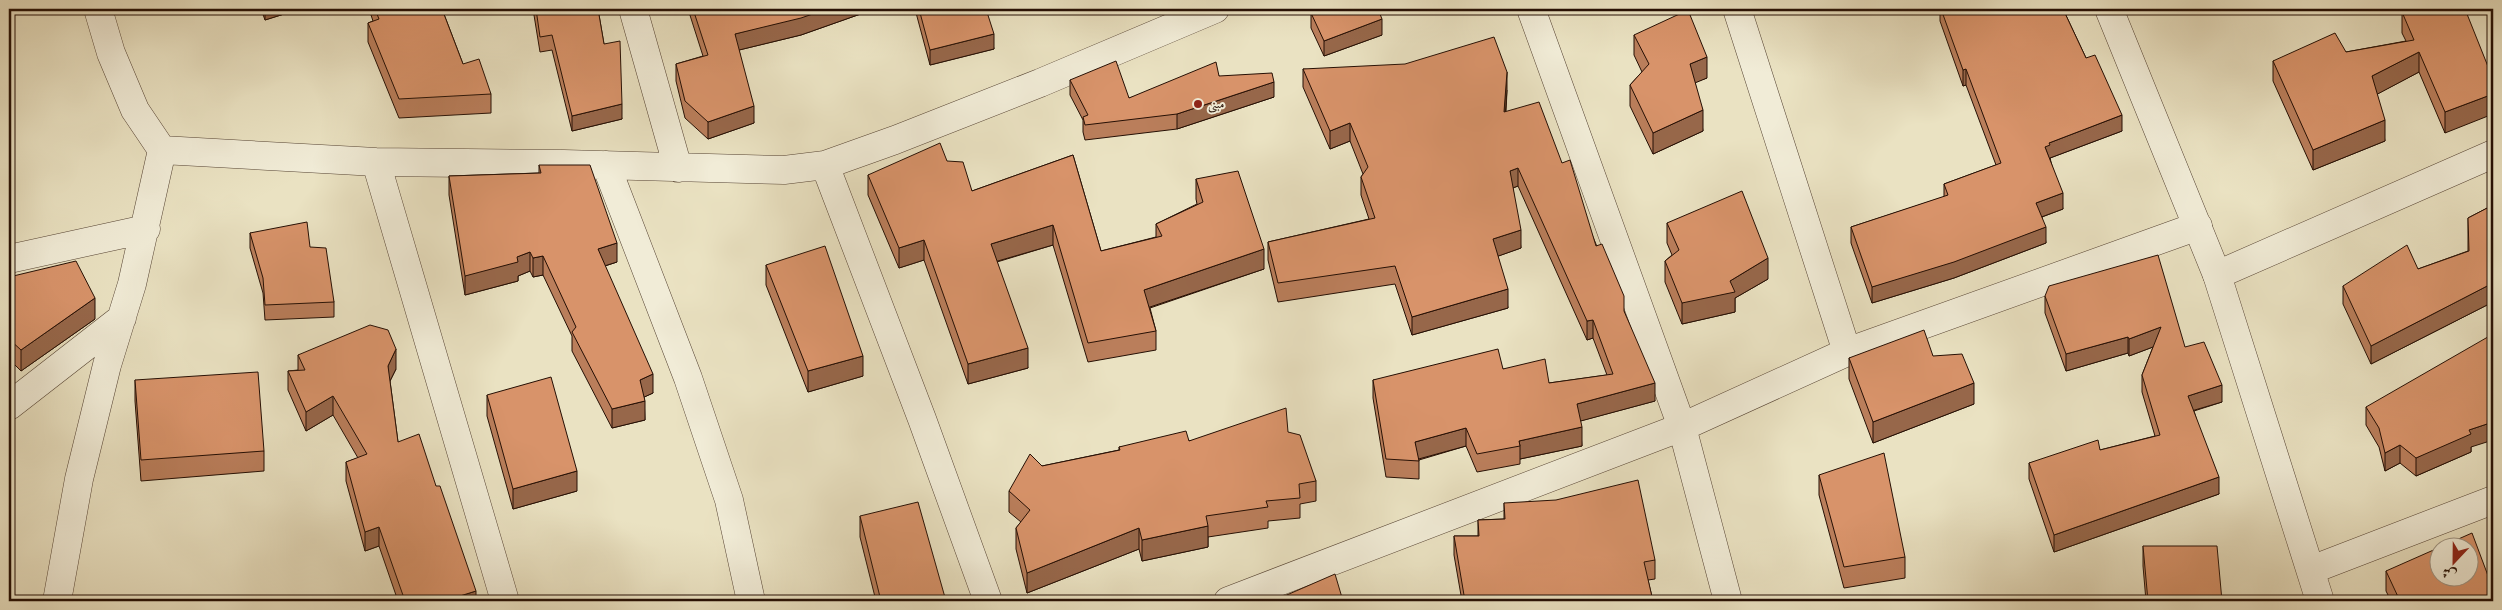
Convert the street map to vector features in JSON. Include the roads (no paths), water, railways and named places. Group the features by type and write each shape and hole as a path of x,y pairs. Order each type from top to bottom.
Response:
{"street":[{"path":"57,601 79,479 107,365 146,229 162,150 135,110 111,53 98,9"},
{"path":"633,9 678,168"},
{"path":"162,150 376,162 784,170 825,165 895,140 1040,83 1215,9"},
{"path":"1532,9 1682,427 1728,601"},
{"path":"1737,9 1847,352"},
{"path":"2109,9 2217,275 2320,601"},
{"path":"2217,275 2493,154"},
{"path":"376,162 505,601"},
{"path":"825,165 922,419 988,601"},
{"path":"606,166 688,378 729,500 750,601"},
{"path":"1228,601 1682,427 1847,352 2198,226"},
{"path":"9,259 146,229"},
{"path":"9,406 122,318"},
{"path":"2311,570 2493,500"}],"place":[{"name":"مبنى","path":"1198,104"}]}
